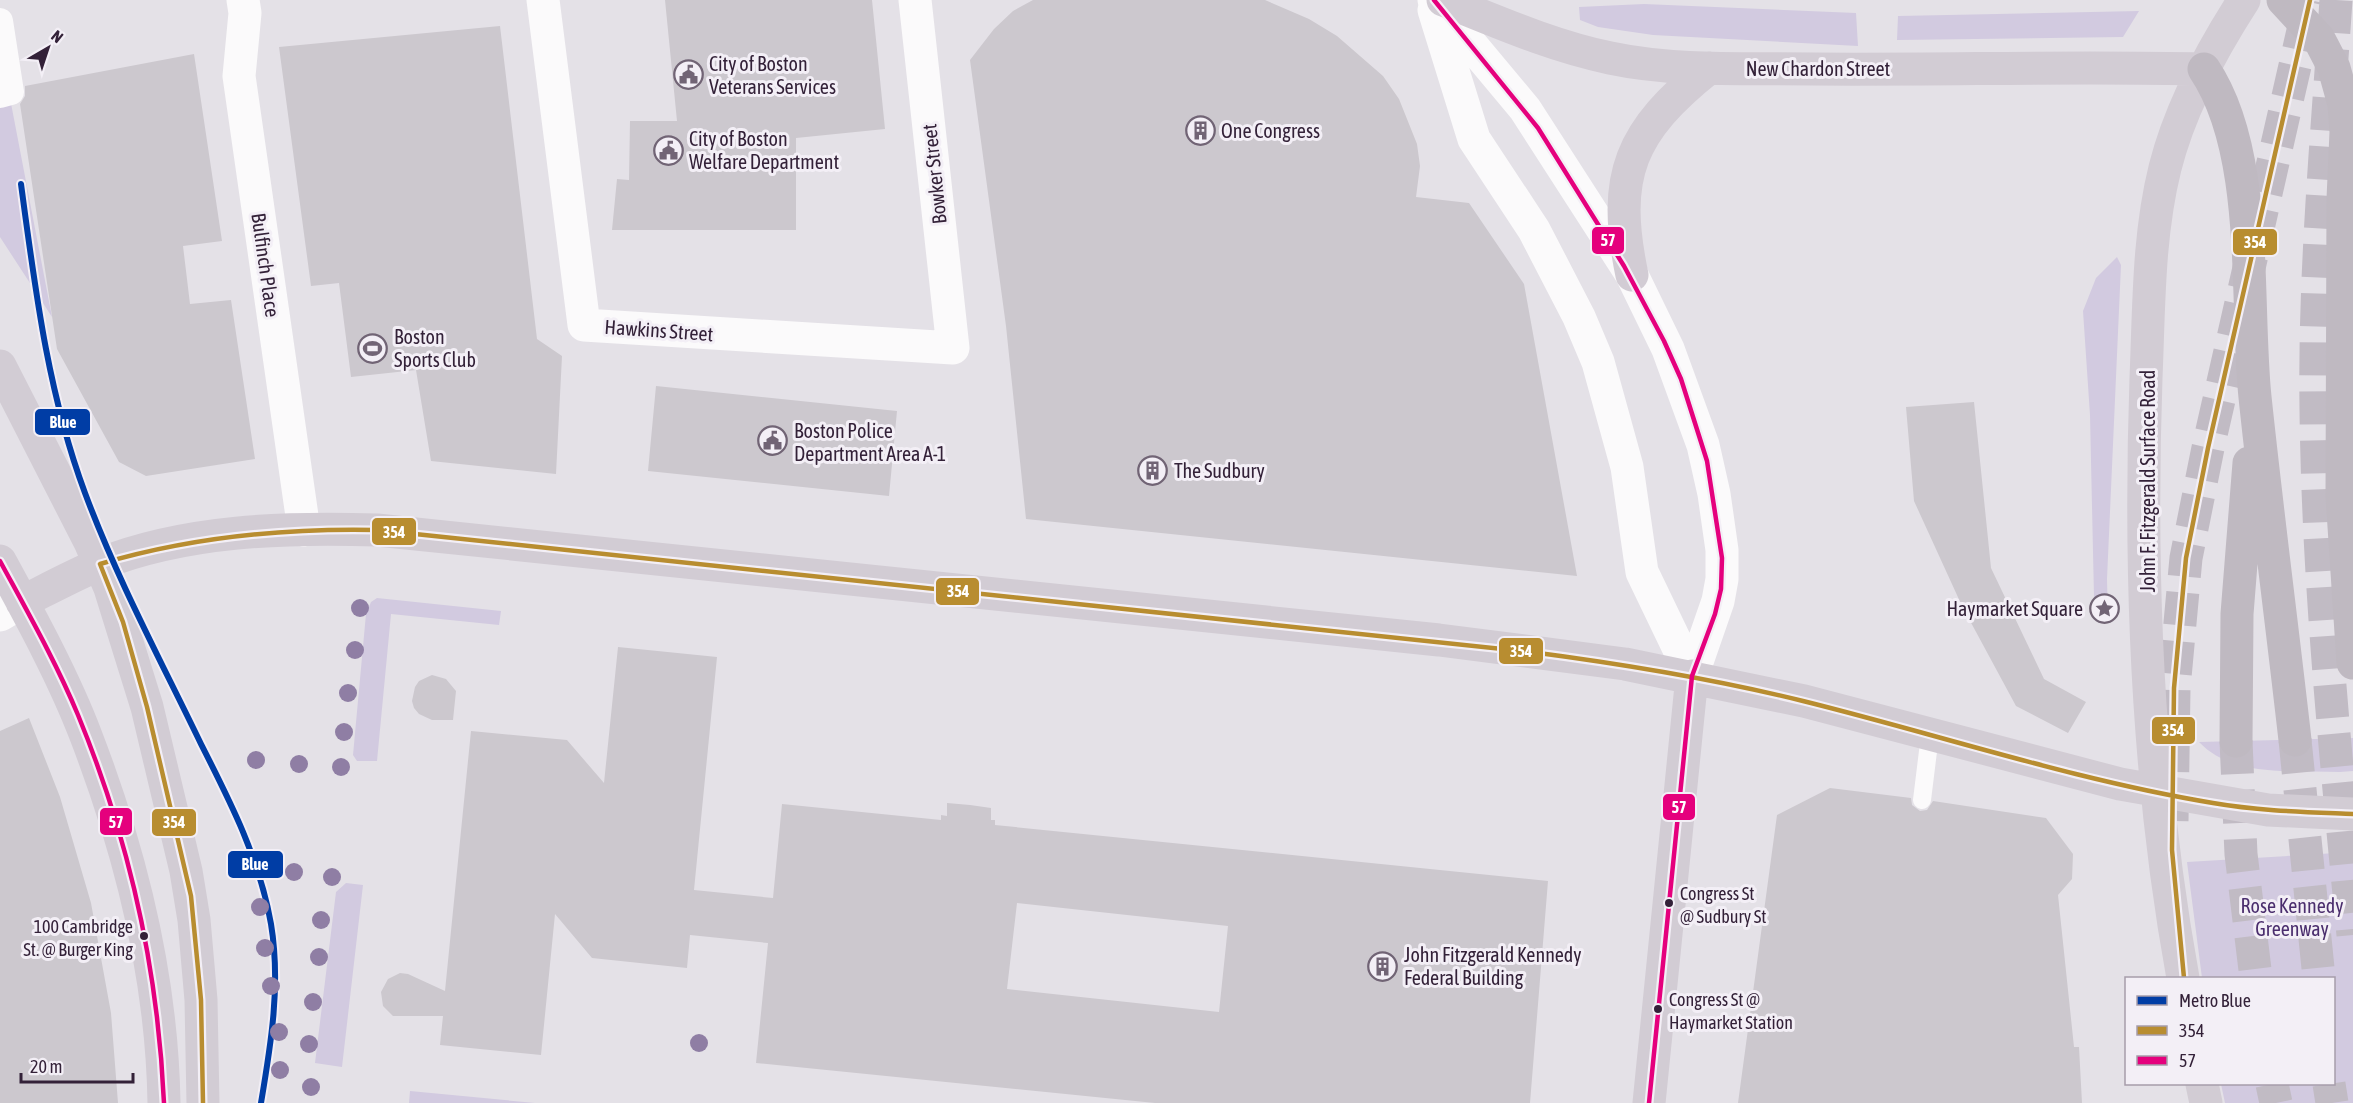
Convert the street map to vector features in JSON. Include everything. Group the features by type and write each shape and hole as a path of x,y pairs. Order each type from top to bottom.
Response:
{"highway":[{"path":"2283,0 2319,39 2340,85 2346,132 2343,199 2342,496 2353,663"},
{"path":"2204,69 2224,105 2242,180 2255,395 2295,740"},
{"path":"2343,199 2353,149"},
{"path":"2236,741 2240,566 2255,395"}],"main road":[{"name":"New Chardon Street","path":"1443,0 1542,39 1611,58 1709,68 2204,69"},
{"name":"John F. Fitzgerald Surface Road","path":"2183,977 2156,791 2148,671 2144,477 2151,268 2165,170 2179,126 2204,69 2244,0"},
{"path":"1632,276 1623,231 1622,205 1632,159 1647,128 1658,113 1675,95 1709,68"},
{"path":"0,366 100,564 123,622 145,697 190,896 201,1000 203,1103"},
{"path":"11,609 100,564 145,550 248,533 304,530 386,531 1439,640 1625,664 1692,676 1804,701 2086,776 2156,791 2268,810 2353,814"},
{"path":"0,561 11,609 86,734 124,850 153,981 162,1050 164,1103"},
{"path":"1649,1103 1692,676"},
{"path":"2202,1085 2206,1103"}],"street":[{"name":"Bulfinch Place","path":"243,0 245,13 238,76 304,530"},
{"name":"Hawkins Street","path":"543,0 584,325 953,348"},
{"name":"Bowker Street","path":"915,0 953,348"},
{"path":"1432,0 1525,110 1632,276 1665,341 1695,419 1709,472 1720,536 1721,588 1712,624 1692,676"},
{"path":"1432,0 1474,139 1534,230 1579,317 1598,362 1627,466 1642,572 1692,676"},
{"path":"0,21 11,92 0,95"}],"lane":[{"path":"1922,800 1930,735"}],"green space":[{"path":"1644,4 1856,13 1858,46 1653,35 1598,27 1580,20 1579,7"},
{"path":"2139,11 2123,37 1897,40 1898,16"},
{"path":"0,46 52,317 0,237"},
{"path":"2117,257 2121,265 2107,579 2108,622 2094,597 2090,415 2083,311 2096,278"},
{"path":"377,598 501,611 499,625 391,614 377,761 357,761 353,755 366,614 371,602"},
{"path":"2353,738 2353,771 2340,772 2265,770 2246,767 2213,754 2199,742"},
{"name":"Rose Kennedy Greenway","path":"2353,852 2353,1103 2225,1103 2221,1085 2335,1085 2335,977 2202,977 2187,862"},
{"path":"346,883 363,885 342,1067 315,1063 336,892"},
{"path":"410,1091 535,1103 409,1103"}],"building":[{"path":"665,0 872,0 885,129 796,138 796,230 612,230 617,179 629,180 630,121 677,121"},
{"path":"1033,0 1265,0 1309,19 1337,36 1383,76 1399,99 1417,144 1420,166 1416,197 1469,203 1524,284 1577,576 1026,519 1006,326 970,60 994,29 1013,11"},
{"path":"500,26 537,339 562,356 556,474 431,461 416,370 351,377 339,283 311,286 279,47"},
{"path":"194,54 222,241 183,246 190,304 231,300 255,459 146,476 119,462 57,349 20,104 25,96 25,86"},
{"name":"Boston Police Department Area A-1","path":"656,386 897,411 889,496 648,471"},
{"path":"1974,402 1991,568 2044,679 2086,702 2068,733 2016,706 1962,606 1914,501 1906,407"},
{"name":"John Fitzgerald Kennedy Federal Building","path":"618,647 717,657 694,890 773,898 782,804 941,820 941,815 947,816 947,803 970,805 991,808 991,820 995,820 995,825 1548,881 1530,1103 1155,1103 756,1063 768,943 690,935 687,968 592,958 555,914 541,1055 440,1045 443,1016 393,1016 383,1006 381,992 388,979 400,973 408,974 445,991 471,731 567,740 604,783","holes":["1017,903 1228,926 1219,1012 1007,989"]},
{"path":"432,675 446,679 456,691 453,720 432,720 419,714 414,708 412,701 415,687 419,681"},
{"path":"29,718 60,797 91,903 111,1013 118,1103 0,1103 0,731"},
{"path":"1830,788 1911,798 1912,805 1920,811 1927,810 1933,801 2046,818 2073,854 2072,879 2058,895 2074,1047 2079,1047 2082,1103 1738,1103 1777,815"}],"tunnel":[{"path":"2172,821 2174,688 2186,558 2208,448 2310,0"},
{"path":"2336,0 2319,256 2316,358 2317,475 2334,738 2353,935"},
{"path":"2295,740 2319,977"},
{"path":"2236,741 2241,854 2256,977"},
{"path":"2272,1085 2276,1103"},
{"path":"2329,1085 2332,1103"}],"metro line":[{"name":"Blue","path":"21,184 44,340 72,456 125,588 233,809 260,877 271,924 275,969 274,1014 261,1103"}],"transit line":[{"name":"57","path":"1434,0 1538,128 1624,266 1664,341 1681,379 1707,461 1722,558 1721,589 1715,614 1692,676 1649,1103"},
{"name":"354","path":"2184,977 2172,850 2174,688 2186,558 2208,448 2310,0"},
{"name":"354","path":"203,1103 201,1000 191,896 147,707 123,622 100,564 168,547 237,536 306,531 377,530 1531,652 1668,673 1770,693 2058,770 2161,793 2248,808 2353,814"},
{"name":"57","path":"0,561 69,695 112,809 138,905 148,954 161,1053 164,1103"}],"place":[{"name":"City of Boston Veterans Services","path":"688,74"},
{"name":"One Congress","path":"1200,130"},
{"name":"City of Boston Welfare Department","path":"668,150"},
{"name":"Boston Sports Club","path":"373,348"},
{"name":"Boston Police Department Area A-1","path":"773,441"},
{"name":"The Sudbury","path":"1153,470"},
{"name":"Haymarket Square","path":"2104,608"},
{"name":"Congress St @ Sudbury St","path":"1669,903"},
{"name":"100 Cambridge St. @ Burger King","path":"144,936"},
{"name":"John Fitzgerald Kennedy Federal Building","path":"1383,966"},
{"name":"Congress St @ Haymarket Station","path":"1658,1009"}]}
